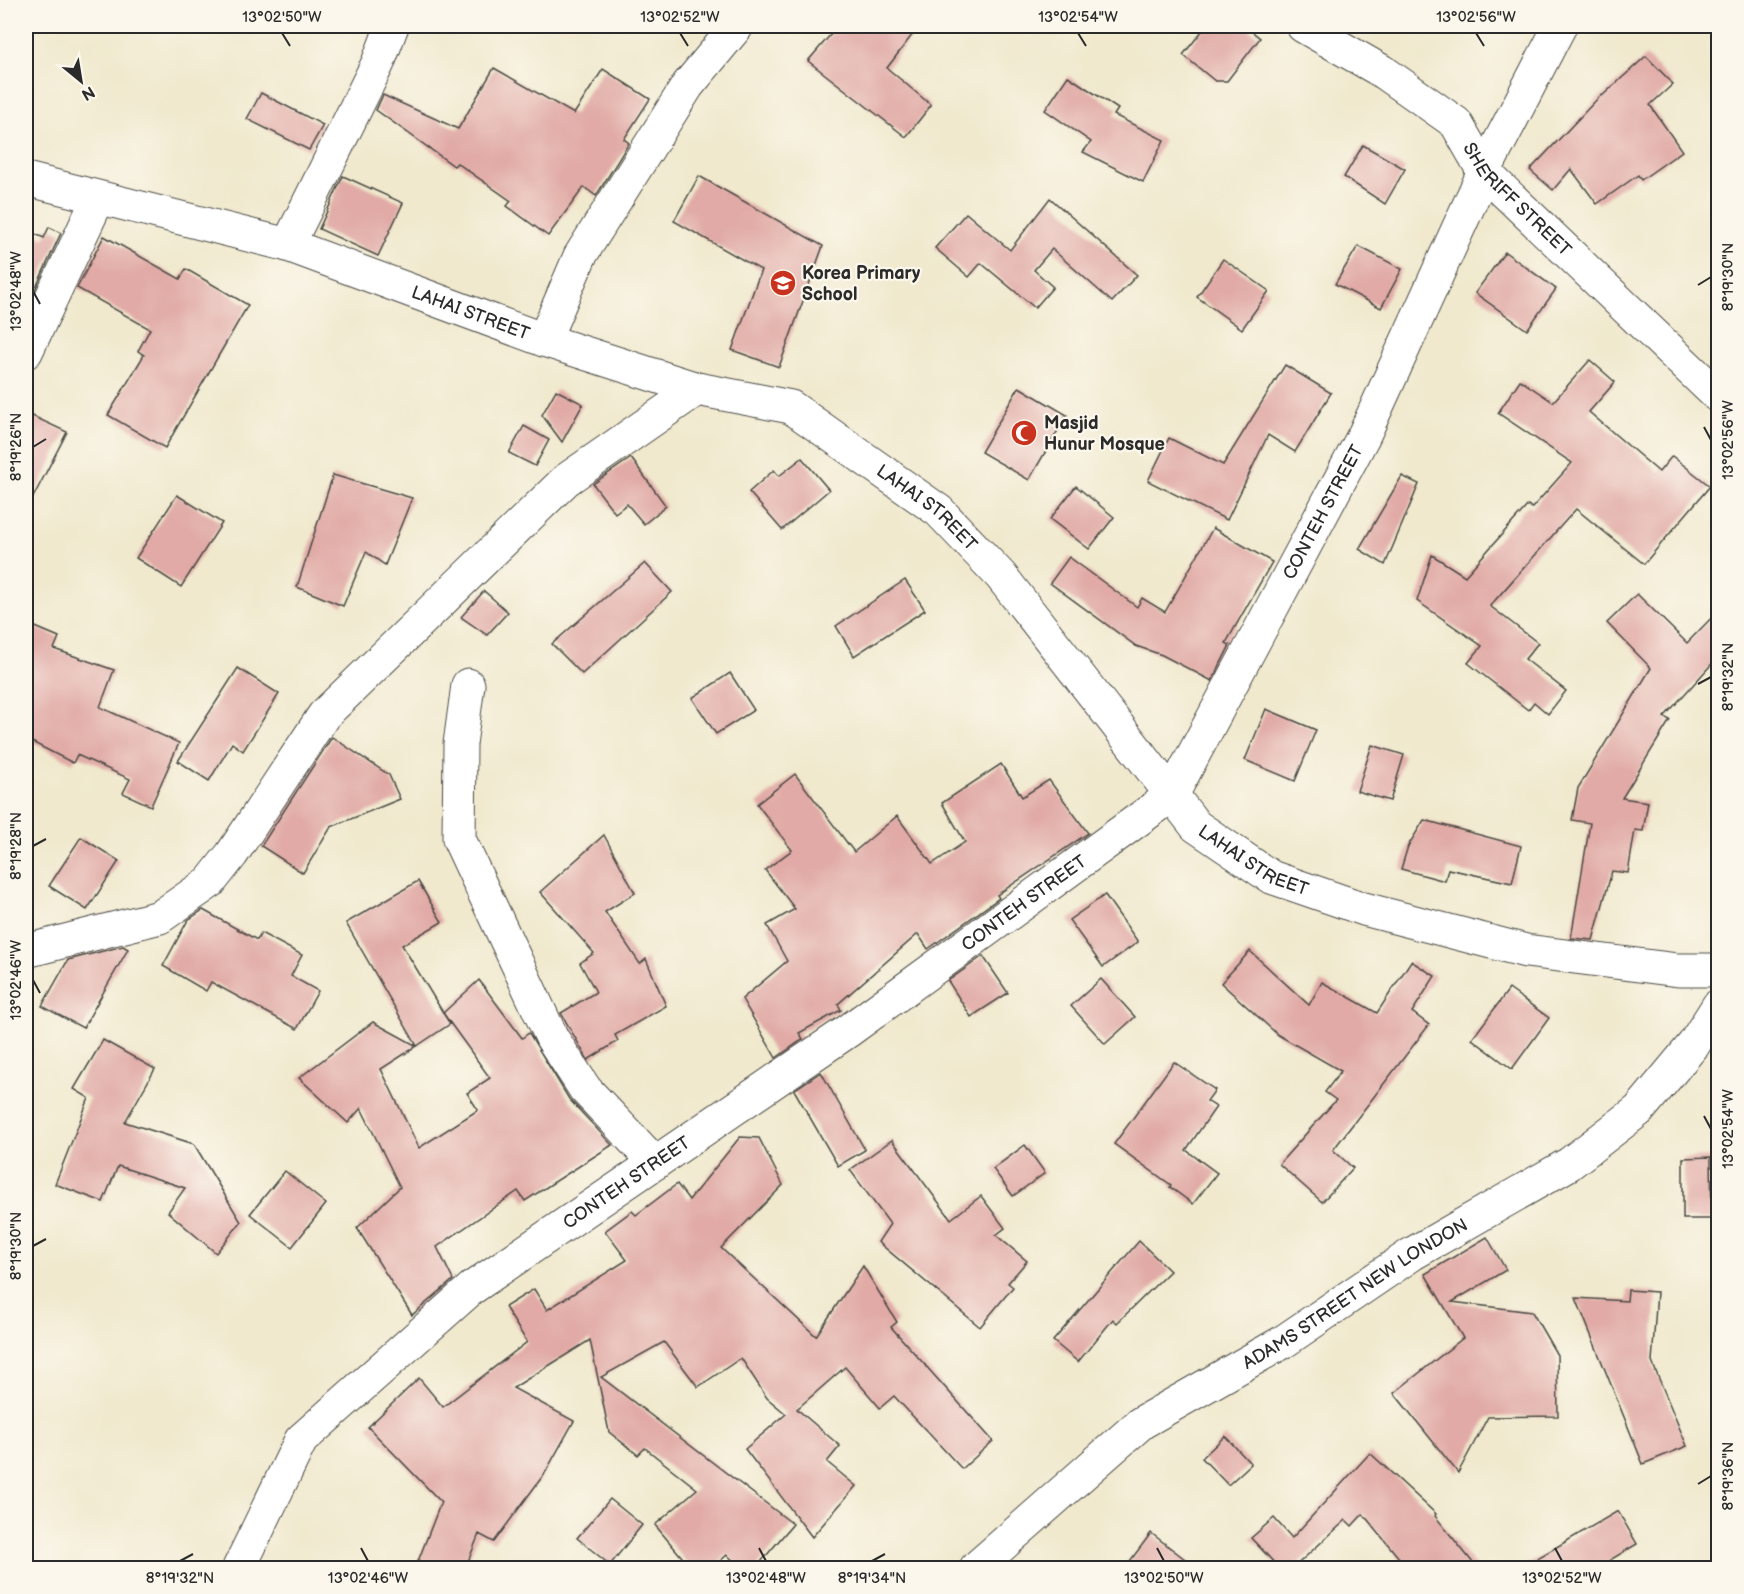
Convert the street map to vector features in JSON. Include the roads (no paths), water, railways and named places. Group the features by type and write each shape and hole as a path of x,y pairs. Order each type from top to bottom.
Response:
{"street":[{"path":"288,245 378,63 392,26"},
{"path":"544,340 580,256 688,85 736,26"},
{"name":"SHERIFF STREET","path":"1303,26 1385,74 1456,123 1484,172 1719,396"},
{"name":"CONTEH STREET","path":"239,1569 301,1440 472,1288 848,1031 1172,795 1364,435 1484,172 1560,26"},
{"name":"LAHAI STREET","path":"26,179 98,199 288,245 544,340 697,389 791,406 939,511 1001,576 1196,826 1271,877 1365,909 1526,951 1678,970 1719,970"},
{"path":"26,352 98,199"},
{"path":"26,951 160,916 210,882 232,854 324,715 566,480 697,389"},
{"path":"468,686 460,744 459,839 552,1038 585,1089 655,1163"},
{"name":"ADAMS STREET NEW LONDON","path":"976,1569 1140,1423 1283,1342 1412,1254 1569,1164 1639,1110 1694,1044 1719,1006"}],"place":[{"name":"Korea Primary School","path":"783,283"},
{"name":"Masjid Hunur Mosque","path":"1024,433"}]}
